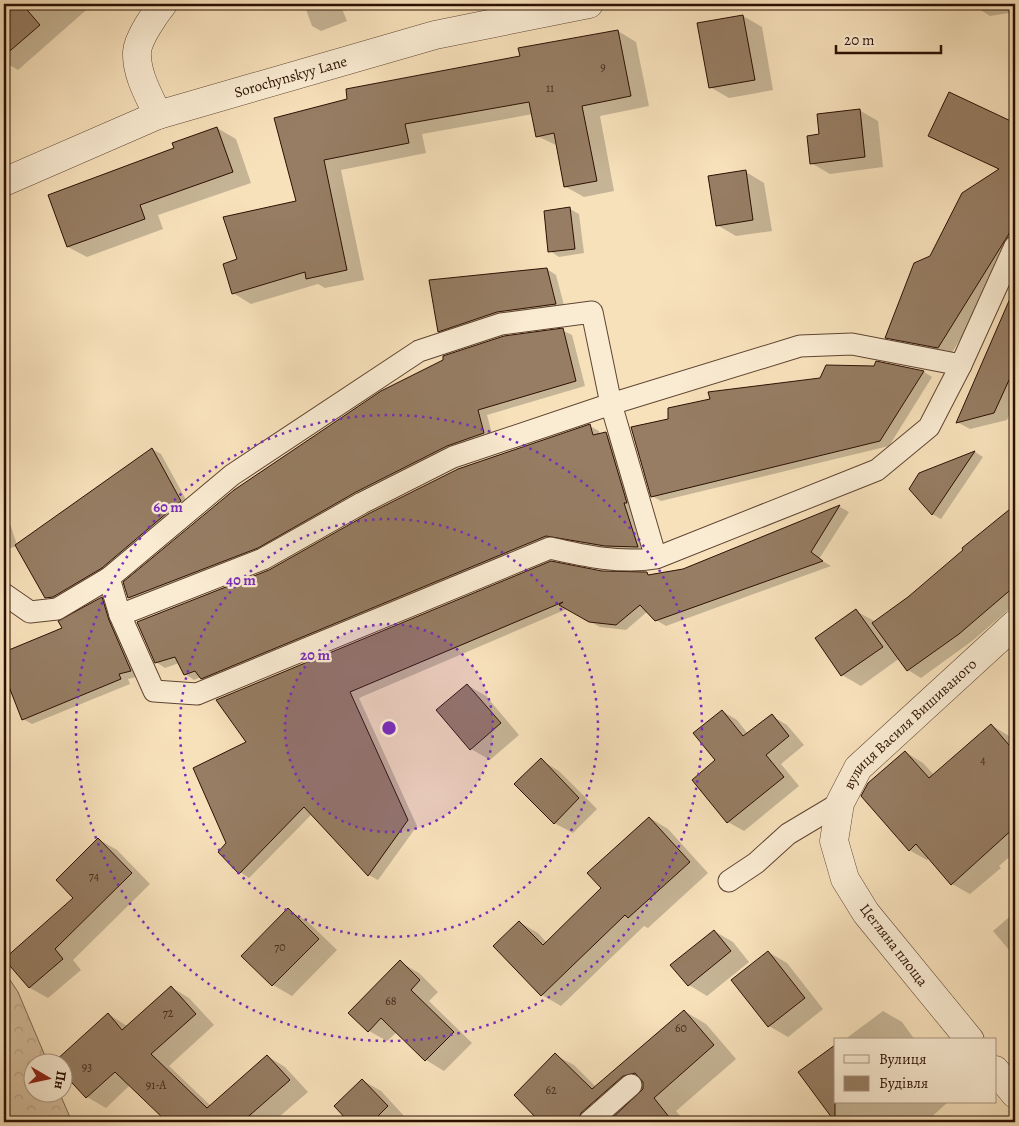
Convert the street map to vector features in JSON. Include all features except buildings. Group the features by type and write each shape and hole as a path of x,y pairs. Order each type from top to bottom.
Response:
{"street":[{"path":"158,115 142,81 137,51 153,16 164,4"},
{"name":"Sorochynskyy Lane","path":"4,182 158,115 435,36 589,4"},
{"name":"вулиця Василя Вишиваного","path":"834,841 840,802 858,768 1015,624"},
{"name":"Цегляна площа","path":"834,841 845,879 866,913 968,1038"},
{"path":"996,1071 1015,1094"}],"lane":[{"path":"109,578 120,615 154,691 197,694 550,548 587,556 637,562 656,558 877,470 929,427 962,365 1015,246"},
{"path":"4,594 30,612 57,609 109,578 232,475 419,351 501,324 592,312 611,404 656,558"},
{"path":"120,615 263,558 362,503 453,457 611,404 800,346 852,344 962,365"},
{"path":"728,882 756,863 788,834 840,802"},
{"path":"589,1122 630,1084"}],"green space":[{"path":"4,971 18,992 44,1054 22,1054 22,1104 64,1104 72,1122 4,1122"}]}
